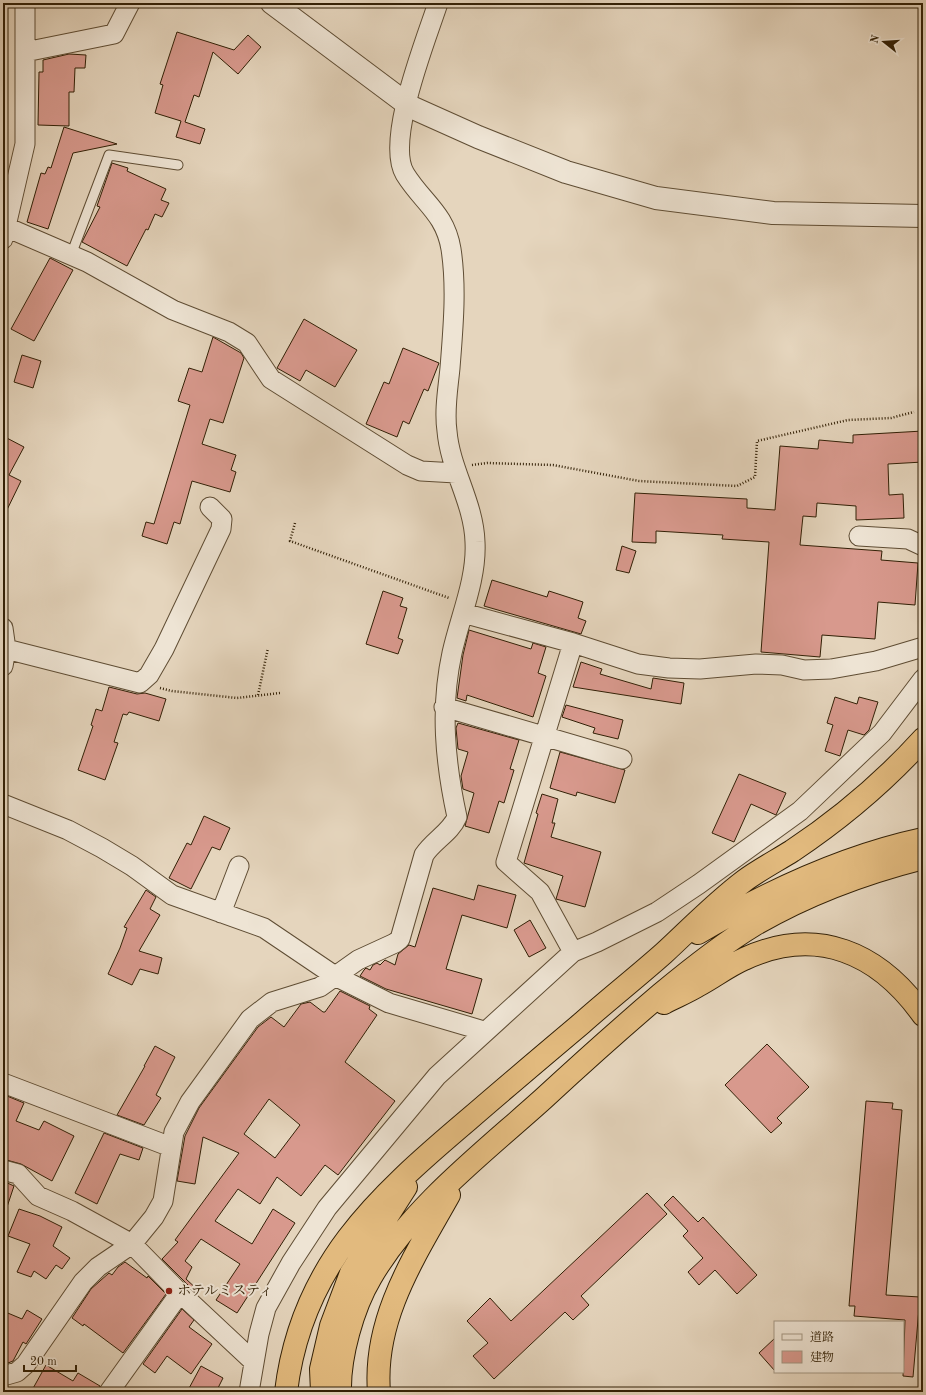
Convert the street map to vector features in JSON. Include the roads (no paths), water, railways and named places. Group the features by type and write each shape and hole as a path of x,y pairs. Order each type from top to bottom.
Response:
{"highway":[{"path":"286,1392 295,1339 306,1310 328,1267 351,1233 371,1209 426,1155 662,954 709,910 746,880 792,851 860,801 900,764 923,739"},
{"path":"662,954 714,923 829,868 897,844 923,839"},
{"path":"340,1392 340,1373 351,1324 370,1278 402,1230 461,1173 630,1020 702,960 754,925 805,898 886,867 923,858"},
{"path":"630,1020 698,986 743,959 767,950 797,944 846,950 875,966 898,983 923,1016"},
{"path":"322,1392 321,1370 331,1326 351,1273 426,1155"},
{"path":"379,1392 378,1377 382,1334 399,1286 461,1173"}],"street":[{"path":"25,3 25,144 5,223 70,255 173,310 229,332 247,343 271,379 407,465 421,471 455,470"},
{"path":"25,52 114,34 130,3"},
{"path":"272,3 406,104 478,137 566,172 656,198 773,213 923,216"},
{"path":"3,1376 16,1372 26,1364 83,1282 98,1267 132,1244 163,1201 174,1132 190,1102 250,1019 272,1002 320,987 358,960 395,943 400,939 424,855 428,848 454,824 457,817 445,742 444,707 447,679 475,562 475,541 473,524 449,448 446,409 452,334 453,264 445,226 434,209 404,173 401,163 401,126 406,104 438,3"},
{"path":"3,628 4,657 140,684 149,675 164,649 221,529 222,519 210,507"},
{"path":"859,536 908,539 923,546"},
{"path":"464,608 638,664 669,668 700,669 756,664 782,665 804,670 831,669 876,661 923,647"},
{"path":"573,642 506,862 540,892 573,952"},
{"path":"249,1392 259,1334 266,1308 291,1263 327,1208 437,1076 484,1031 573,952 597,942 657,912 699,884 800,811 882,733 923,679"},
{"path":"444,707 622,759"},
{"path":"3,804 68,830 95,844 132,866 172,895 264,928 335,976 389,1003 484,1031"},
{"path":"221,913 239,866"},
{"path":"3,1083 171,1147"},
{"path":"3,1170 18,1174 38,1196 72,1211 132,1244 180,1293 254,1362"},
{"path":"109,1392 180,1293"}],"lane":[{"path":"70,255 109,155 178,165"}],"place":[{"name":"ホテルミスティ","path":"169,1291"}]}
